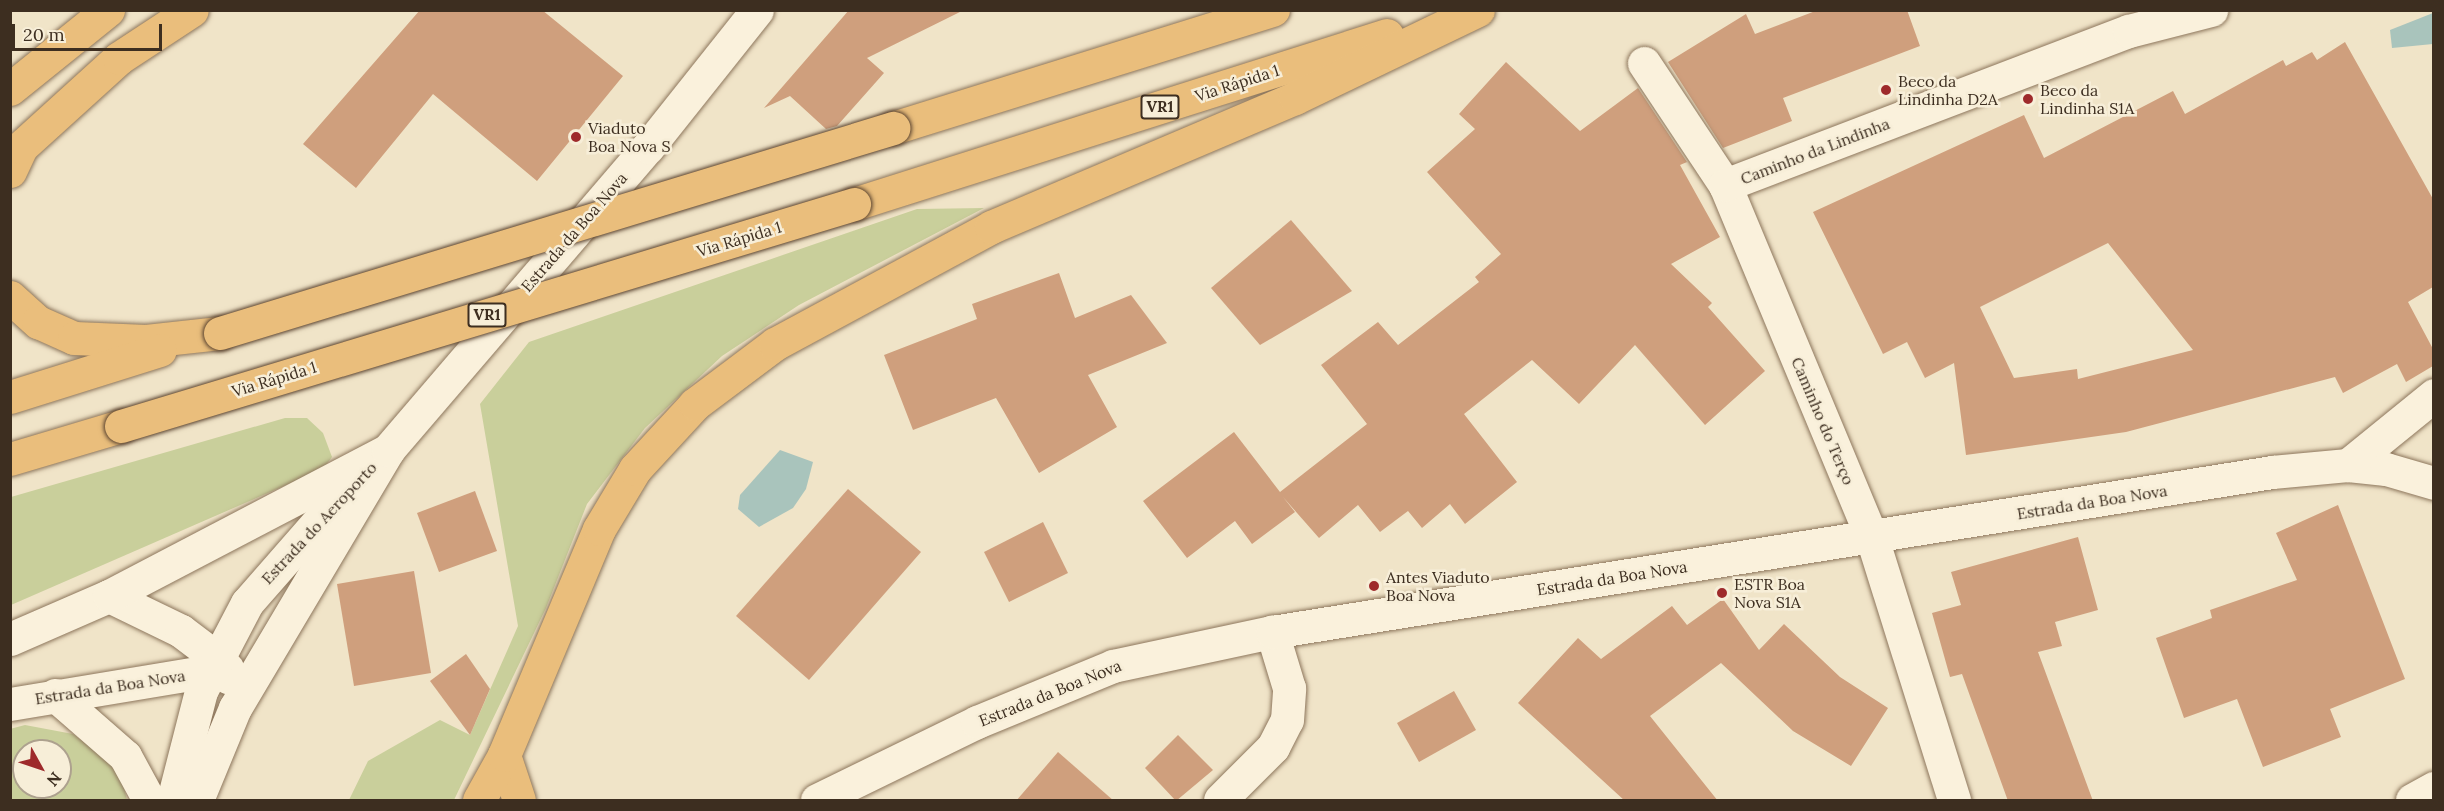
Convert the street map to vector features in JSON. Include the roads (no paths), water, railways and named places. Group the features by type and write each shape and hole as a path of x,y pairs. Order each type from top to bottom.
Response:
{"highway":[{"path":"10,89 108,10"},
{"path":"10,171 21,147 119,58 192,10"},
{"path":"10,397 144,348 220,333 1273,10"},
{"name":"Via Rápida 1","path":"10,459 854,204 1466,10"},
{"path":"479,801 504,756 599,529 635,469 695,404 776,344 991,227 1295,99 1478,10"},
{"path":"10,297 38,322 74,338 144,348"},
{"path":"504,756 519,801"}],"main road":[{"name":"Estrada da Boa Nova","path":"388,450 735,25 757,10"},
{"name":"Caminho da Lindinha","path":"1725,185 2128,31 2211,10"},
{"name":"Caminho do Terço","path":"1644,63 1725,185 1872,538 1954,801"},
{"path":"2348,465 2433,395"},
{"path":"10,639 109,596 388,450"},
{"name":"Estrada do Aeroporto","path":"197,801 235,708 388,450"},
{"name":"Estrada do Aeroporto","path":"173,801 218,667 247,603 298,541 388,450"},
{"name":"Estrada da Boa Nova","path":"817,801 976,722 1113,666 1272,632 2348,465 2433,483"},
{"path":"109,596 153,613 218,667 235,708"},
{"path":"218,667 280,630"},
{"path":"1220,801 1273,747 1287,720 1289,688 1272,632"},
{"name":"Estrada da Boa Nova","path":"10,704 55,694 218,667"},
{"path":"55,694 125,756 149,801"},
{"path":"2412,801 2433,788"}],"water":[{"path":"2433,13 2433,44 2392,48 2390,30"},
{"path":"780,450 813,462 806,489 793,508 759,527 738,509 740,495"}],"place":[{"name":"Beco da Lindinha D2A","path":"1886,90"},
{"name":"Beco da Lindinha S1A","path":"2028,99"},
{"name":"Viaduto Boa Nova S","path":"576,137"},
{"name":"Antes Viaduto Boa Nova","path":"1374,586"},
{"name":"ESTR Boa Nova S1A","path":"1722,593"}]}
